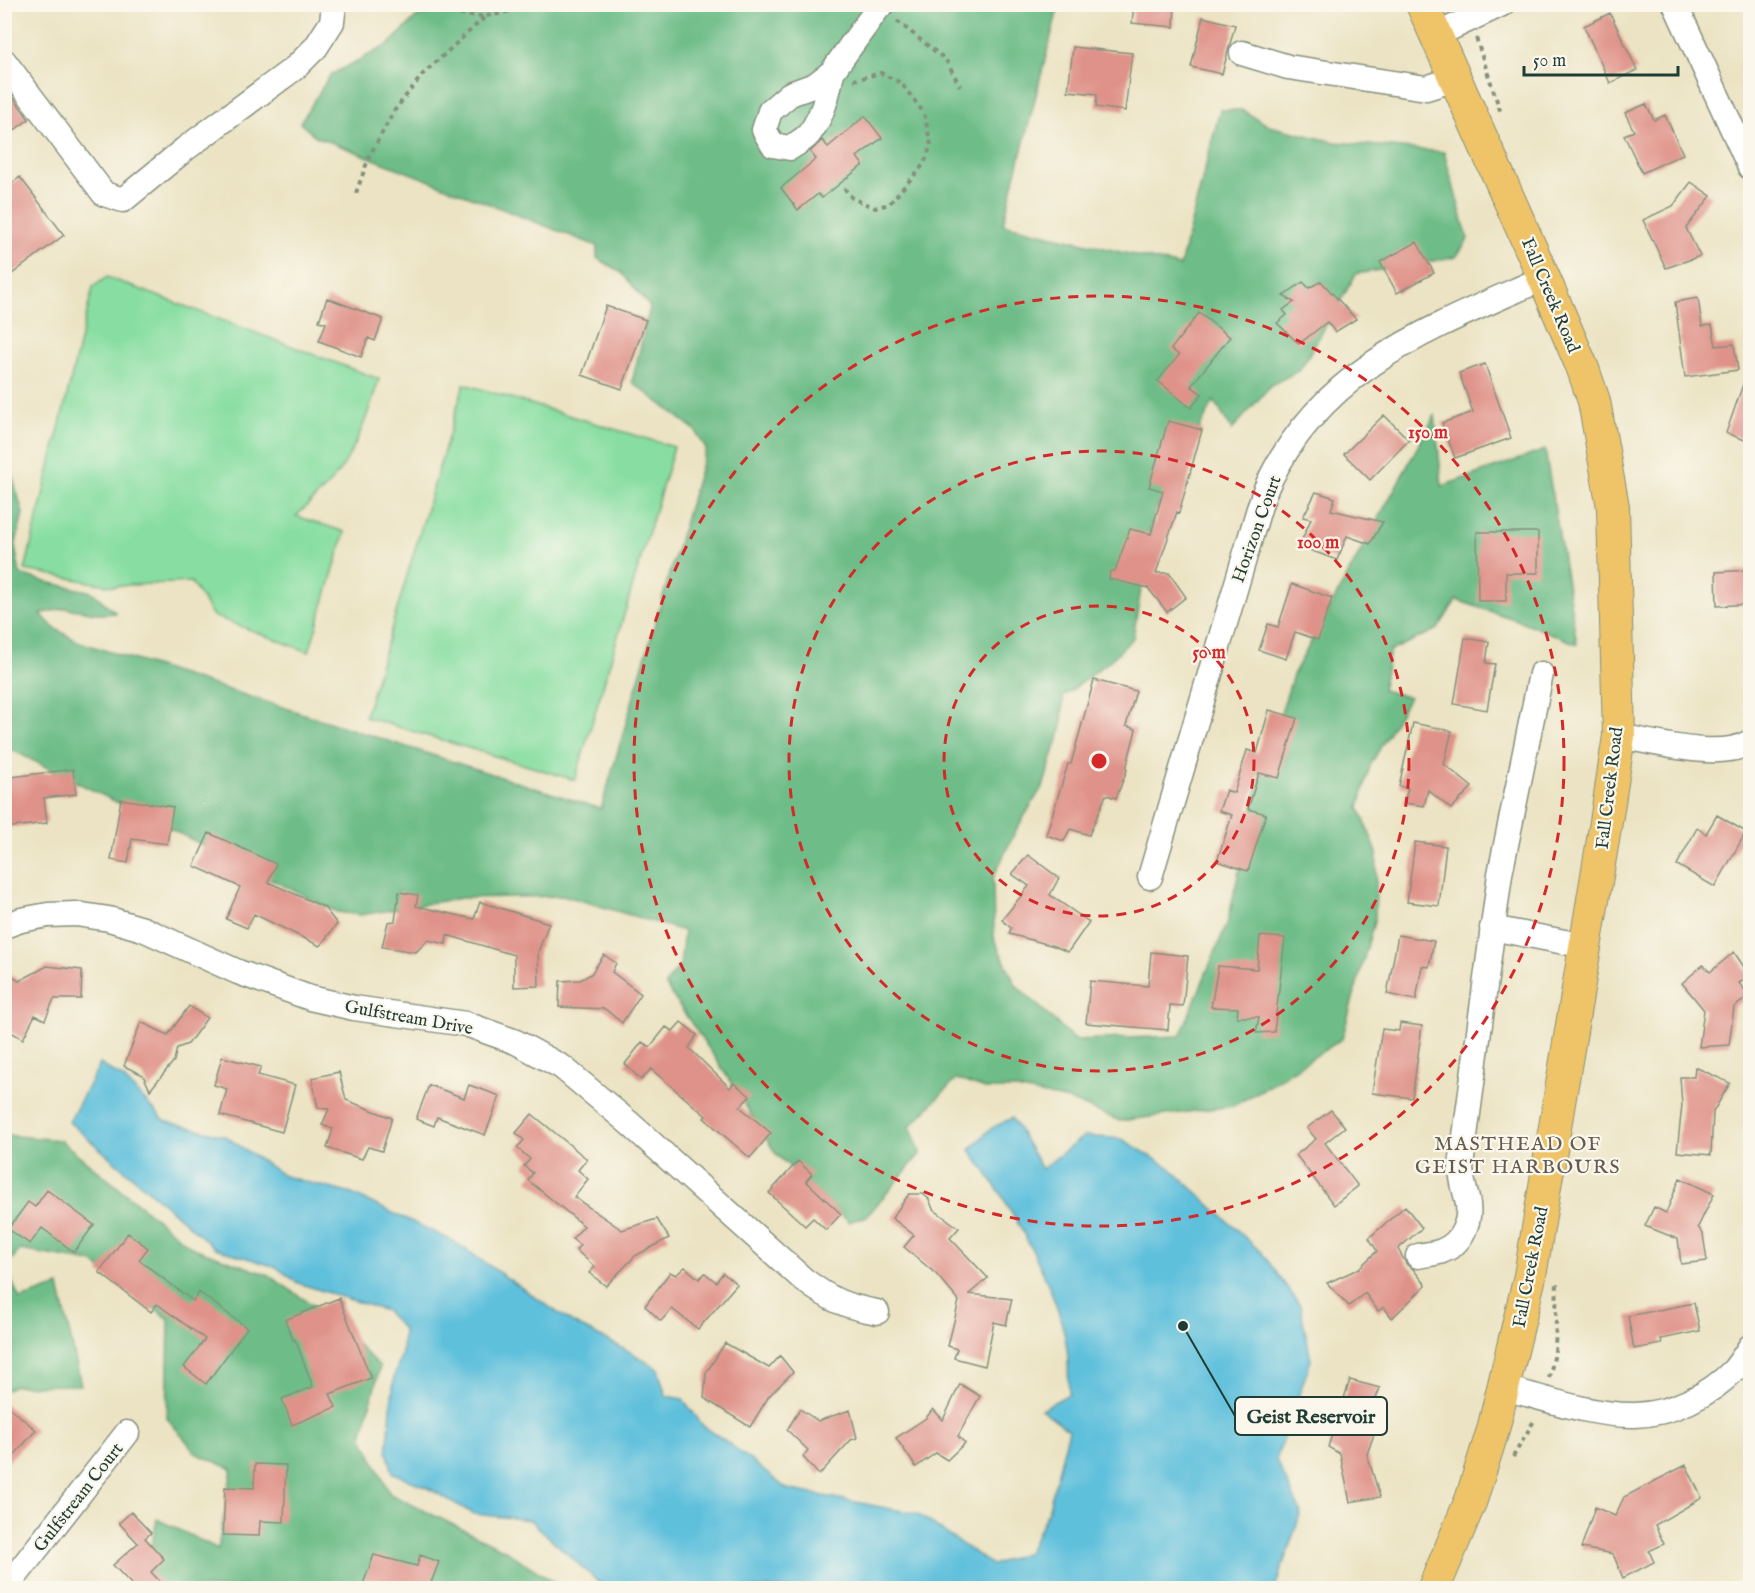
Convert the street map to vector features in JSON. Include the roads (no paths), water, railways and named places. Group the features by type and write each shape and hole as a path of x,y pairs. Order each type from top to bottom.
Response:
{"main road":[{"name":"Fall Creek Road","path":"1422,4 1544,278 1583,369 1594,401 1613,507 1619,736 1530,1276 1504,1388 1470,1500 1434,1588"}],"street":[{"path":"4,61 104,194 123,200 201,137 296,67 316,47 332,22 334,4"},
{"path":"1436,36 1502,4"},
{"path":"1675,4 1750,167"},
{"path":"830,82 880,6"},
{"path":"1242,53 1288,67 1426,88 1455,79"},
{"name":"Horizon Court","path":"1150,877 1252,532 1268,484 1286,454 1302,430 1331,396 1362,370 1395,348 1432,328 1544,278"},
{"path":"1418,1256 1444,1251 1461,1237 1469,1217 1461,1179 1463,1151 1492,927 1500,874 1541,674"},
{"path":"1619,736 1713,752 1743,747 1750,742"},
{"name":"Gulfstream Drive","path":"4,926 48,915 76,914 109,919 143,929 238,972 310,998 354,1008 466,1024 516,1042 562,1067 821,1293 846,1306 877,1312"},
{"path":"1492,927 1585,946"},
{"path":"1504,1388 1612,1413 1636,1415 1682,1404 1708,1391 1734,1370 1750,1347"},
{"name":"Gulfstream Court","path":"6,1588 127,1433"}],"water":[{"path":"100,1064 123,1078 165,1121 225,1136 284,1176 352,1194 453,1241 573,1323 658,1369 666,1396 683,1399 703,1426 726,1441 787,1489 918,1514 992,1565 1028,1552 1048,1511 1069,1430 1041,1409 1069,1394 1068,1359 1062,1324 1042,1271 1015,1218 970,1150 990,1129 1012,1118 1042,1169 1084,1136 1122,1139 1169,1167 1262,1253 1300,1305 1311,1360 1276,1460 1301,1512 1275,1588 605,1588 530,1520 474,1514 428,1488 393,1473 387,1452 394,1377 402,1353 403,1329 386,1311 298,1283 276,1267 215,1248 69,1122"}],"place":[{"name":"Geist Reservoir","path":"1183,1326"}],"district":[{"name":"MASTHEAD OF GEIST HARBOURS","path":"1518,1154"}]}
